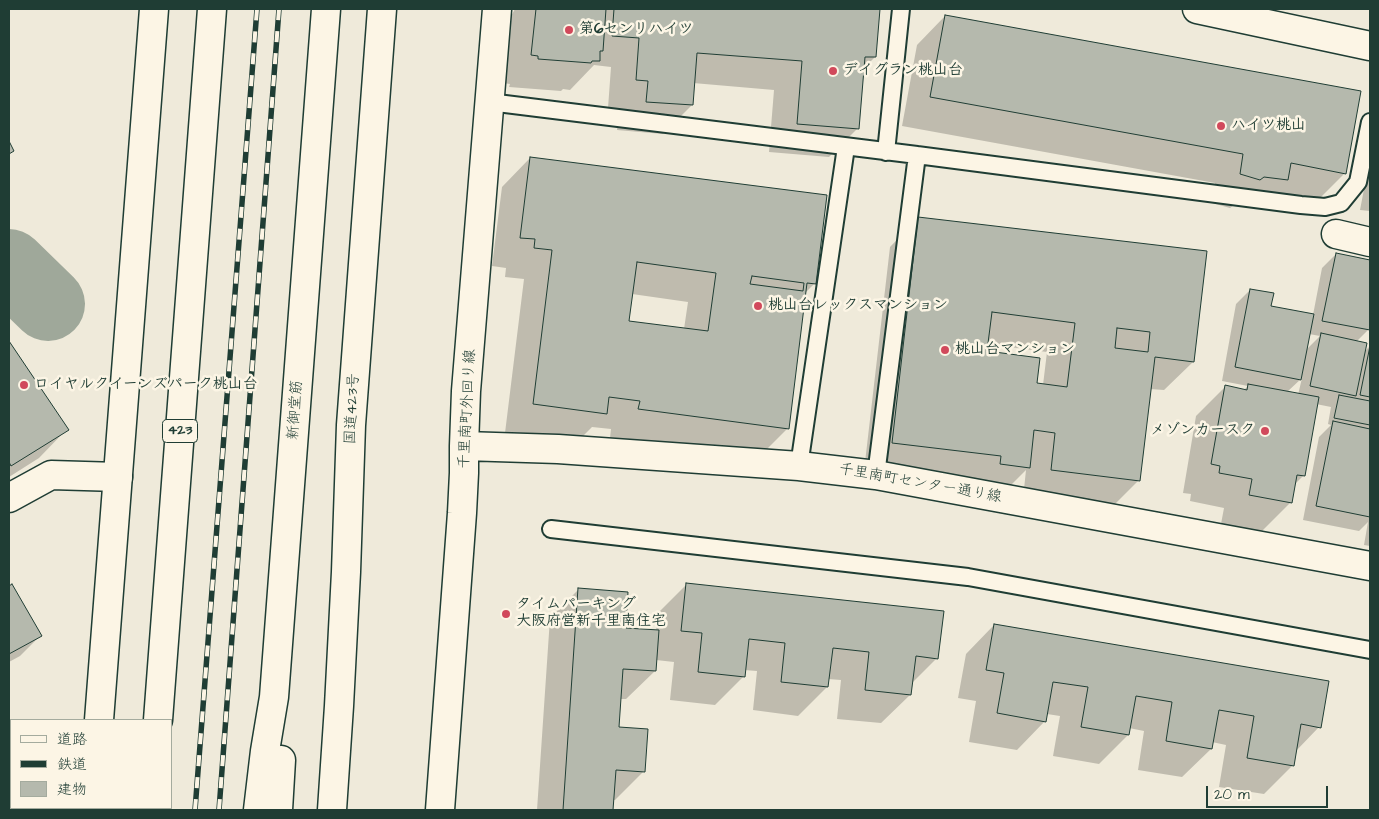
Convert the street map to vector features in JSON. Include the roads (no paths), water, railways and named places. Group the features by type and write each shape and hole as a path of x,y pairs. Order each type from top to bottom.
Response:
{"main road":[{"path":"99,719 154,9"},
{"name":"423","path":"158,719 212,9"},
{"name":"新御堂筋","path":"258,810 274,697 326,9"},
{"name":"国道423号","path":"332,810 340,706 351,425 382,9"},
{"name":"千里南町外回り線","path":"440,810 462,513 466,391 497,9"},
{"path":"1196,9 1370,46"},
{"path":"1336,234 1370,242"},
{"name":"千里南町センター通り線","path":"464,446 558,449 799,466 876,475 1370,566"},
{"path":"9,498 51,475 118,477"},
{"path":"274,697 281,755 278,810"}],"lane":[{"path":"886,152 901,9"},
{"path":"489,102 1325,207 1341,203 1358,182 1370,122"},
{"path":"799,466 846,147"},
{"path":"876,475 917,155"},
{"path":"551,529 968,577 1370,650"}],"waterway":[{"path":"9,266 48,304"}],"railway":[{"path":"195,810 257,9"},
{"path":"219,810 279,9"}],"place":[{"name":"第6センリハイツ","path":"569,30"},
{"name":"デイグラン桃山台","path":"833,71"},
{"name":"ハイツ桃山","path":"1221,126"},
{"name":"桃山台レックスマンション","path":"758,306"},
{"name":"桃山台マンション","path":"945,350"},
{"name":"ロイヤルクイーンズパーク桃山台","path":"24,385"},
{"name":"メゾンカースク","path":"1265,431"},
{"name":"タイムパーキング 大阪府営新千里南住宅","path":"506,614"}]}
